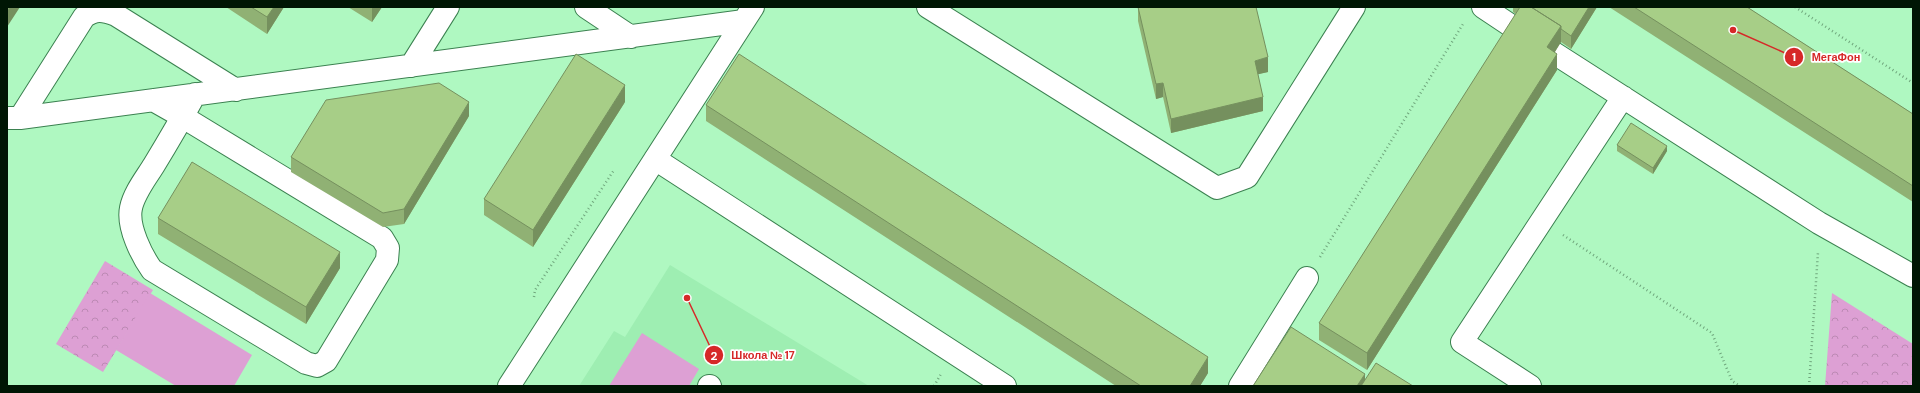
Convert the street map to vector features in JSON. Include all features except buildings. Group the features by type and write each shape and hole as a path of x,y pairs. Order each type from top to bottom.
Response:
{"lane":[{"path":"411,66 448,7"},
{"path":"586,7 632,37"},
{"path":"928,7 1217,188 1247,177 1354,7"},
{"path":"1483,7 1516,28"},
{"path":"13,118 84,18 94,11 104,10 116,15 236,90"},
{"path":"13,118 632,37 737,15"},
{"path":"509,386 655,159 737,15"},
{"path":"1554,52 1819,223 1913,276"},
{"path":"153,100 183,117 382,238 388,248 386,260 326,361 316,366 306,363 152,270 142,256 131,220 131,208 138,191 183,117 195,94"},
{"path":"1530,386 1462,342 1623,97"},
{"path":"655,159 1005,386"},
{"path":"1240,386 1307,278"}],"path":[{"path":"1795,7 1913,83"},
{"path":"1307,278 1466,21"},
{"path":"1542,221 1712,333 1732,381 1740,386"},
{"path":"1809,386 1819,223"}],"shaded area":[{"path":"670,265 869,386 579,386 614,331 625,337"}],"green space":[{"path":"105,261 153,290 103,372 56,344"},
{"path":"150,293 252,355 234,386 176,386 116,350"},
{"path":"1832,293 1913,344 1913,386 1825,386"},
{"path":"642,333 699,369 689,386 609,386"}],"place":[{"name":"МегаФон","path":"1733,30"},
{"name":"Школа № 17","path":"687,298"}]}
